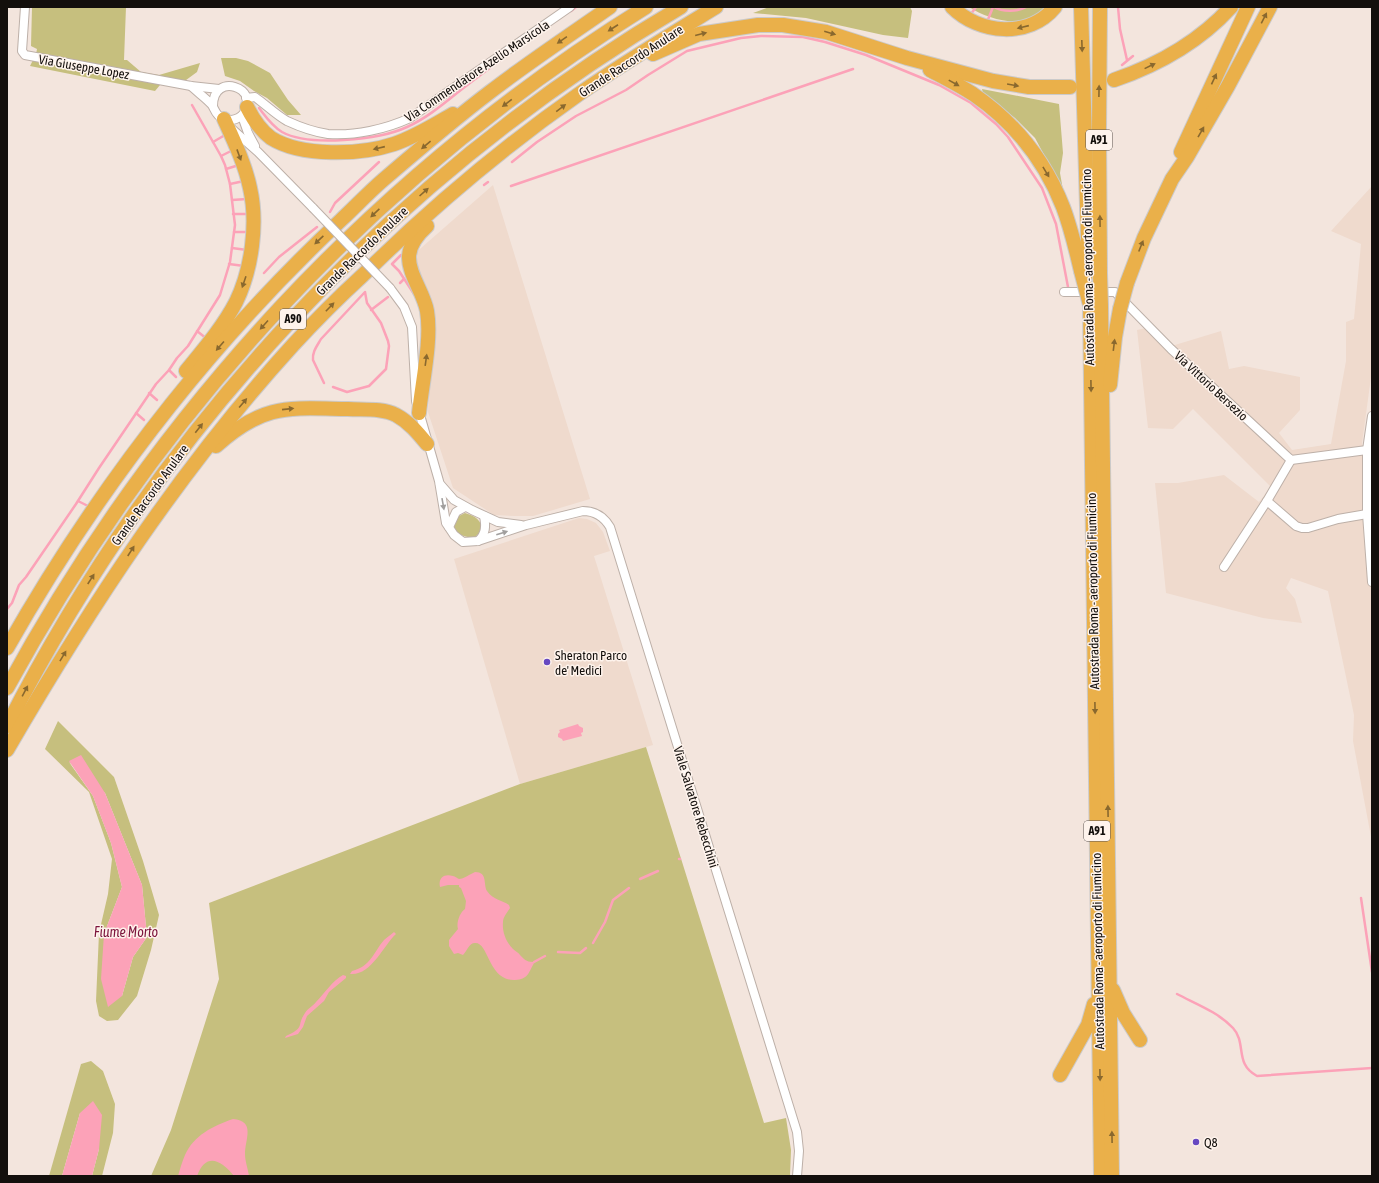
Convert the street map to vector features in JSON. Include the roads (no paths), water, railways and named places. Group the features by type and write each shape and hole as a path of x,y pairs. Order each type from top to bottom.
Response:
{"highway":[{"path":"595,18 607,7"},
{"path":"7,648 65,553 115,478 177,398 217,349 250,312 307,252 382,181 488,93 610,7"},
{"name":"Grande Raccordo Anulare","path":"7,688 61,594 133,486 199,400 274,313 343,242 391,197 452,146 553,69 646,7"},
{"name":"Grande Raccordo Anulare","path":"7,726 56,636 130,521 205,421 278,335 372,239 436,182 561,84 621,44 681,7"},
{"name":"Grande Raccordo Anulare","path":"7,750 94,607 137,541 224,426 294,344 349,288 416,224 496,157 579,94 652,46 716,7"},
{"path":"952,7 965,17 976,22 993,28 1006,30 1023,28 1035,24 1055,7"},
{"name":"Autostrada Roma - aeroporto di Fiumicino","path":"1081,7 1090,273 1095,305 1103,481 1104,978 1101,1176"},
{"name":"Autostrada Roma - aeroporto di Fiumicino","path":"1090,273 1099,138 1100,7"},
{"path":"1114,80 1148,67 1181,48 1210,27 1231,7"},
{"path":"1103,481 1112,366 1120,309 1128,283 1150,225 1172,179 1187,137 1248,7"},
{"path":"1172,179 1190,152 1270,7"},
{"path":"579,94 640,60 699,34 758,24 791,26 826,32 907,58 1014,85 1041,88 1070,87"},
{"path":"907,58 974,95 1010,125 1023,139 1042,165 1056,191 1090,273 1095,305"},
{"path":"245,107 255,123 271,138 285,144 318,151 355,151 382,148 415,136 488,93"},
{"path":"142,444 171,391 230,312 240,292 246,275 252,241 252,198 246,174 224,119"},
{"path":"418,413 428,342 428,323 424,300 410,268 410,248 420,232 458,197 496,157"},
{"name":"Autostrada Roma - aeroporto di Fiumicino","path":"1095,305 1104,978 1112,1176"},
{"path":"170,496 209,452 229,435 254,419 281,409 300,408 372,410 387,412 396,415 413,427 427,444"},
{"path":"1104,978 1123,1014 1140,1040"},
{"path":"1060,1075 1091,1019 1104,978"}],"street":[{"name":"Via Giuseppe Lopez","path":"25,7 22,51 25,55 191,86 220,89"},
{"name":"Via Commendatore Azelio Marsicola","path":"245,107 255,97 285,120 307,129 328,134 354,133 395,125 410,118 570,7"},
{"path":"191,86 213,106 218,116 224,119 233,120 245,107 244,92 236,87 225,86 215,95 213,106"},
{"name":"Viale Salvatore Rebecchini","path":"245,107 248,133 258,152"},
{"name":"Viale Salvatore Rebecchini","path":"224,119 237,134 258,152 390,288 404,307 412,328 414,340 414,384 418,413 438,481 443,509 452,533 459,540 468,542 478,541 526,525 578,512 588,511 604,519 610,528 797,1132 799,1151 798,1176"},
{"name":"Via Vittorio Bersezio","path":"1064,292 1115,292 1171,349 1291,460"},
{"path":"1372,416 1367,450 1367,514 1372,582"},
{"path":"1224,567 1268,501 1291,460 1367,450"},
{"name":"Viale Salvatore Rebecchini","path":"438,481 454,500 465,507 498,522 526,525"},
{"path":"1268,501 1296,526 1302,528 1308,528 1338,519 1367,514"},
{"path":"449,527 456,512 465,507"},
{"path":"478,541 483,537 485,531 484,516"}],"water":[{"path":"578,724 583,728 583,732 581,733 582,736 563,741 558,737 560,732 559,730"},
{"name":"Fiume Morto","path":"81,755 105,793 142,885 147,937 133,957 122,996 108,1007 101,979 104,934 122,887 111,843 93,796 69,761"},
{"path":"475,872 482,874 489,894 509,905 510,908 503,920 505,937 513,949 525,960 534,963 529,973 523,978 515,980 506,979 499,974 480,944 471,944 463,955 458,953 454,954 449,946 449,940 458,929 458,921 460,915 465,909 466,901 459,885 440,887 440,881 442,877 447,875 455,876 461,879"},
{"path":"394,932 396,934 370,965 364,970 350,974 352,971 368,962 384,940"},
{"path":"343,975 346,976 346,978 329,992 324,1001 307,1016 303,1027 298,1034 285,1038 300,1026 302,1017 306,1011 332,984"},
{"path":"93,1101 102,1115 99,1149 92,1176 62,1176 80,1113"},
{"path":"233,1119 240,1120 245,1123 247,1127 248,1132 245,1148 245,1159 249,1176 234,1176 229,1170 219,1163 209,1161 201,1168 197,1176 178,1176 185,1155 193,1142 211,1128"}],"waterway":[{"path":"571,11 576,7"},
{"path":"971,14 976,7"},
{"path":"987,22 993,7"},
{"path":"994,7 997,9 1010,11 1019,10 1026,7"},
{"path":"1118,7 1120,29 1127,60"},
{"path":"512,162 537,142 576,116 626,90 687,51 741,38 761,36 803,37 825,42 866,55 939,85 971,103 996,124 1008,137 1042,188 1056,224 1068,287"},
{"path":"1122,65 1133,56"},
{"path":"259,108 275,127 294,137 344,140 395,132 420,120 439,107 503,58"},
{"path":"511,186 853,69"},
{"path":"7,609 12,603 19,585 76,504 156,384 188,346 220,295 230,262 235,225 230,184 221,156 192,105"},
{"path":"213,142 225,135"},
{"path":"221,156 233,150"},
{"path":"330,212 335,203 379,162"},
{"path":"226,169 239,165"},
{"path":"230,184 244,181"},
{"path":"484,185 488,182"},
{"path":"232,200 247,199"},
{"path":"233,214 249,214"},
{"path":"264,273 279,257 317,227"},
{"path":"234,232 249,232"},
{"path":"232,248 247,250"},
{"path":"401,255 392,264 399,271 414,294"},
{"path":"229,264 244,266"},
{"path":"400,283 404,279"},
{"path":"324,383 313,360 315,349 321,339 365,292 367,303 381,323 388,341 389,346 386,369 369,386 347,392 333,387"},
{"path":"371,310 388,297"},
{"path":"197,331 207,339"},
{"path":"169,370 176,377"},
{"path":"149,393 157,400"},
{"path":"136,413 144,420"},
{"path":"78,501 88,506"},
{"path":"640,879 658,871"},
{"path":"593,943 605,922 613,900 629,888"},
{"path":"1361,898 1372,972"},
{"path":"558,952 580,953 586,948"},
{"path":"534,962 545,956"},
{"path":"1177,994 1221,1017 1233,1028 1237,1034 1246,1066 1257,1076 1372,1068"}],"place":[{"name":"Sheraton Parco de' Medici","path":"547,662"},
{"name":"Q8","path":"1196,1142"}]}
